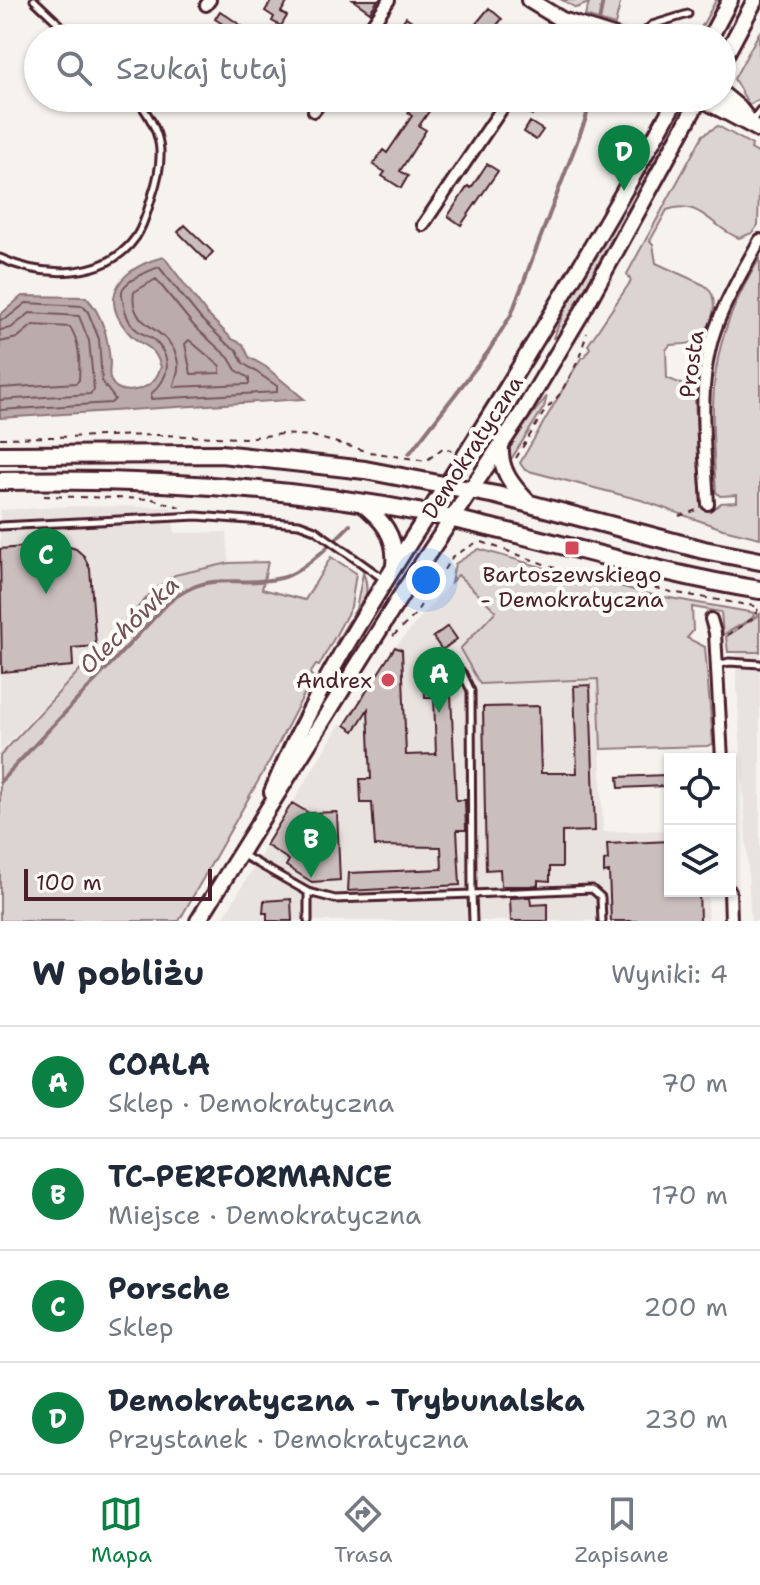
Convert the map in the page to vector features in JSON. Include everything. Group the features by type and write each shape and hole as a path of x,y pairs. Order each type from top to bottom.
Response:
{"main road":[{"path":"0,455 221,454 365,470 528,502 704,550 760,561"},
{"path":"0,481 97,481 229,488 360,502 451,518 759,598"}],"street":[{"path":"373,24 389,0"},
{"path":"529,0 574,24"},
{"path":"717,24 730,0"},
{"path":"736,36 755,0"},
{"path":"559,24 562,20"},
{"path":"736,106 755,126"},
{"path":"423,225 500,112"},
{"name":"Demokratyczna","path":"265,811 305,721 385,580 548,319 669,112"},
{"name":"Demokratyczna","path":"198,921 451,518 501,445 584,309 692,112"},
{"path":"724,112 755,126"},
{"name":"Prosta","path":"708,502 704,417 706,366 717,323 760,240"},
{"path":"501,445 501,460 506,475 528,502"},
{"path":"360,502 388,529 393,540 394,565"},
{"path":"711,619 722,753"},
{"path":"730,897 731,921"}],"lane":[{"path":"34,0 59,24"},
{"path":"655,24 688,14"},
{"path":"755,126 760,110"},
{"path":"0,258 26,269 46,272 102,265 122,253 137,236 154,190 162,154 158,132 148,112"},
{"path":"0,526 189,517 299,524 324,536 385,580"},
{"path":"448,657 463,674 471,691 473,921"},
{"path":"717,665 729,662 760,664"},
{"path":"239,853 308,892 335,899 592,889 601,897 602,921"},
{"path":"308,892 308,921"}],"path":[{"path":"38,496 152,499 182,508 189,517"},
{"path":"679,516 698,510 708,502"},
{"path":"715,639 754,618 759,598"}],"shaded area":[{"path":"562,0 621,0 615,24 585,16 589,3 576,8"},
{"path":"716,0 724,0 710,24 703,24"},
{"path":"759,33 760,99 749,105 736,82 736,75"},
{"path":"718,126 760,152 758,225 752,233 739,238 697,211 678,207 667,210 650,241 656,263 704,285 713,297 711,322 702,336 690,343 670,345 666,350 667,378 687,387 695,399 701,507 737,502 737,495 720,496 716,492 713,398 721,344 730,317 760,258 760,538 723,529 641,500 525,470 520,463 581,358 585,357 590,348 588,345 631,281 627,274 703,135"},
{"path":"649,162 653,165 556,340 553,338 574,288"},
{"path":"547,396 544,407 508,464 511,442"},
{"path":"76,506 171,507 175,533 227,532 229,563 175,575 153,591 0,752 0,510"},
{"path":"479,549 593,582 755,613 752,618 723,635 721,612 692,607 693,631 687,638 705,647 713,744 601,749 598,679 480,684 460,649 496,611 458,575 451,582 455,564"},
{"path":"331,557 356,573 351,607 319,666 316,665 310,674 313,677 270,760 179,921 0,921 0,756 153,591 175,575 229,563 268,562 262,589 305,600"},
{"path":"363,573 366,583 364,602 335,644 356,609"},
{"path":"458,574 496,612 598,679 603,832 664,830 664,897 708,897 708,921 221,921 340,724 346,725 395,647"},
{"path":"760,614 760,652 728,652 726,637"},
{"path":"760,652 760,921 751,921 735,654"}],"water":[{"path":"164,257 207,314 232,339 243,344 249,357 304,399 0,418 0,315 22,296 86,297 104,327 111,381 126,391 151,383 161,367 158,359 151,349 128,332 119,319 114,306 115,294 119,284 137,267"}],"building":[{"path":"272,0 289,0 281,12 287,16 282,24 272,21 274,17 265,11"},
{"path":"353,0 378,0 370,12"},
{"path":"489,8 502,19 498,24 476,24"},
{"path":"220,11 239,24 223,24 215,19"},
{"path":"406,17 416,24 401,24"},
{"path":"429,112 419,126 426,130 400,171 408,176 401,188 382,176 385,172 373,165 383,150 387,153 412,116 408,113"},
{"path":"530,122 543,130 536,140 524,132"},
{"path":"487,164 498,171 461,225 448,216"},
{"path":"185,225 213,252 206,260 178,232"},
{"path":"60,544 76,549 84,556 90,569 96,646 72,648 73,666 2,672 0,549"},
{"path":"448,626 457,639 442,650 433,637"},
{"path":"395,647 402,650 406,755 436,754 434,697 425,697 424,674 450,673 456,800 465,800 466,830 457,830 460,885 348,891 349,873 442,869 441,847 375,846 372,803 361,803 360,779 371,779 368,709 354,731 345,725"},
{"path":"590,685 595,831 562,832 562,867 550,867 550,881 538,880 538,885 529,886 501,886 500,869 486,870 483,707 539,706 541,773 577,773 574,686"},
{"path":"664,775 664,786 619,788 618,777"},
{"path":"292,803 309,813 337,812 340,880 312,882 286,866 289,860 266,845"},
{"path":"664,841 664,897 699,897 700,921 611,921 609,872 604,873 604,861 608,860 607,844"},
{"path":"530,897 531,905 548,904 548,921 511,921 510,898"},
{"path":"291,899 292,921 267,921 267,913 263,913 264,901"}],"waterway":[{"name":"Olechówka","path":"599,24 603,0"},
{"name":"Olechówka","path":"409,454 488,352 511,315 587,112"},
{"name":"Olechówka","path":"0,782 168,603 183,592 210,582 265,581 290,575 318,556 350,525"}],"place":[{"name":"Demokratyczna - Trybunalska","path":"624,191"},
{"name":"Bartoszewskiego - Demokratyczna","path":"572,548"},
{"name":"Porsche","path":"46,594"},
{"name":"Andrex","path":"388,680"},
{"name":"COALA","path":"439,713"},
{"name":"TC-PERFORMANCE","path":"311,878"}]}
